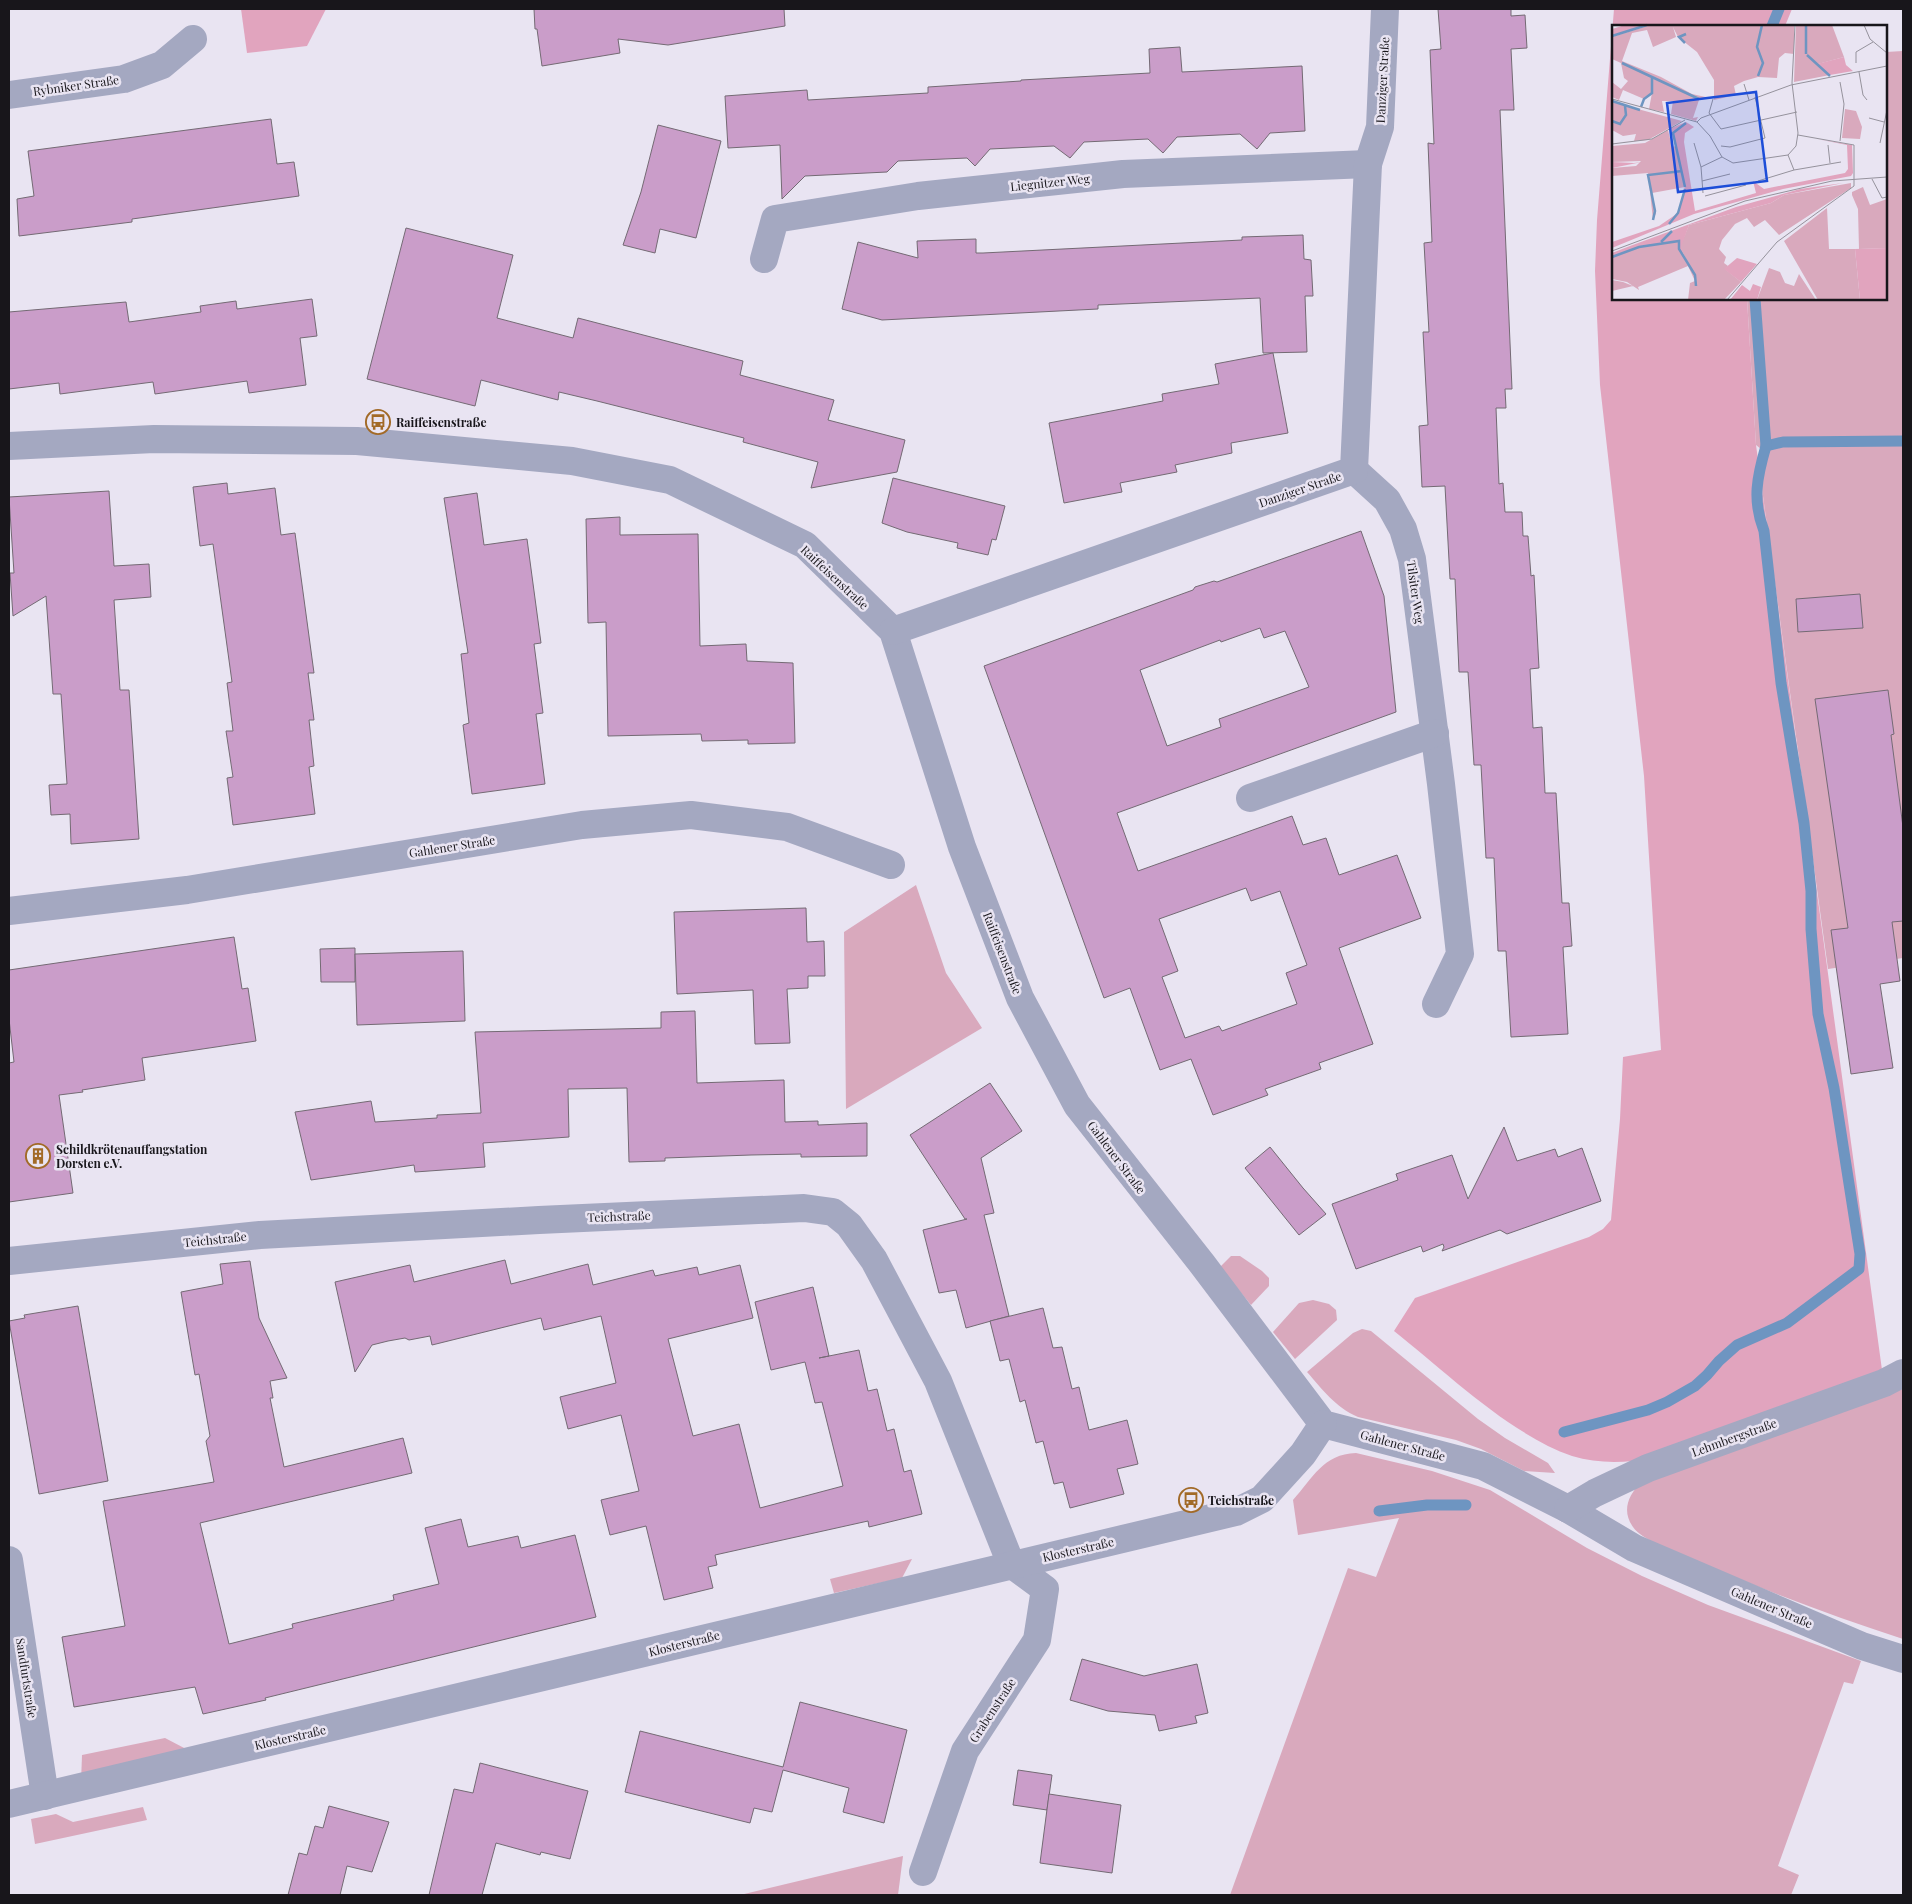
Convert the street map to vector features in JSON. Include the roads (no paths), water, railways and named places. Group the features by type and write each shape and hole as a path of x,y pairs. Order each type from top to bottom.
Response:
{"street":[{"name":"Danziger Straße","path":"893,631 1354,470 1368,164 1380,127 1386,9"},
{"name":"Rybniker Straße","path":"9,95 124,79 162,65 193,39"},
{"name":"Liegnitzer Weg","path":"764,258 775,219 918,196 1124,174 1368,164"},
{"name":"Raiffeisenstraße","path":"9,446 154,439 357,441 572,461 670,480 805,545 893,631 962,847 1020,998 1048,1051"},
{"name":"Tilsiter Weg","path":"1354,470 1387,500 1403,529 1412,558 1435,733 1460,954 1436,1004"},
{"path":"1250,798 1435,733"},
{"name":"Gahlener Straße","path":"9,911 187,890 582,825 691,815 787,827 891,865"},
{"name":"Gahlener Straße","path":"1048,1051 1077,1105 1146,1196 1203,1265 1323,1424 1484,1466 1568,1509 1634,1548 1862,1646 1903,1659"},
{"name":"Teichstraße","path":"9,1261 270,1234 804,1208 833,1212 849,1225 874,1260 938,1381 1011,1564"},
{"name":"Lehmbergstraße","path":"1568,1509 1595,1493 1648,1468 1884,1383 1903,1373"},
{"name":"Klosterstraße","path":"9,1804 1011,1564 1236,1512 1262,1500 1304,1454 1323,1424"},
{"name":"Sandfurtstraße","path":"9,1560 45,1796"},
{"name":"Grabenstraße","path":"923,1872 965,1752 1037,1640 1044,1588 1011,1564"}],"waterway":[{"path":"1772,25 1779,9"},
{"path":"1564,1432 1648,1410 1667,1402 1695,1386 1737,1345 1787,1323 1859,1269 1860,1254 1834,1088 1818,1014 1811,929 1811,891 1804,823 1781,683 1764,531 1758,509 1758,478 1766,446 1755,300"},
{"path":"1766,446 1783,442 1903,441"},
{"path":"1379,1511 1427,1505 1466,1505"}],"place":[{"name":"Raiffeisenstraße","path":"378,422"},
{"name":"Schildkrötenauffangstation Dorsten e.V.","path":"38,1156"},
{"name":"Teichstraße","path":"1191,1500"}]}
